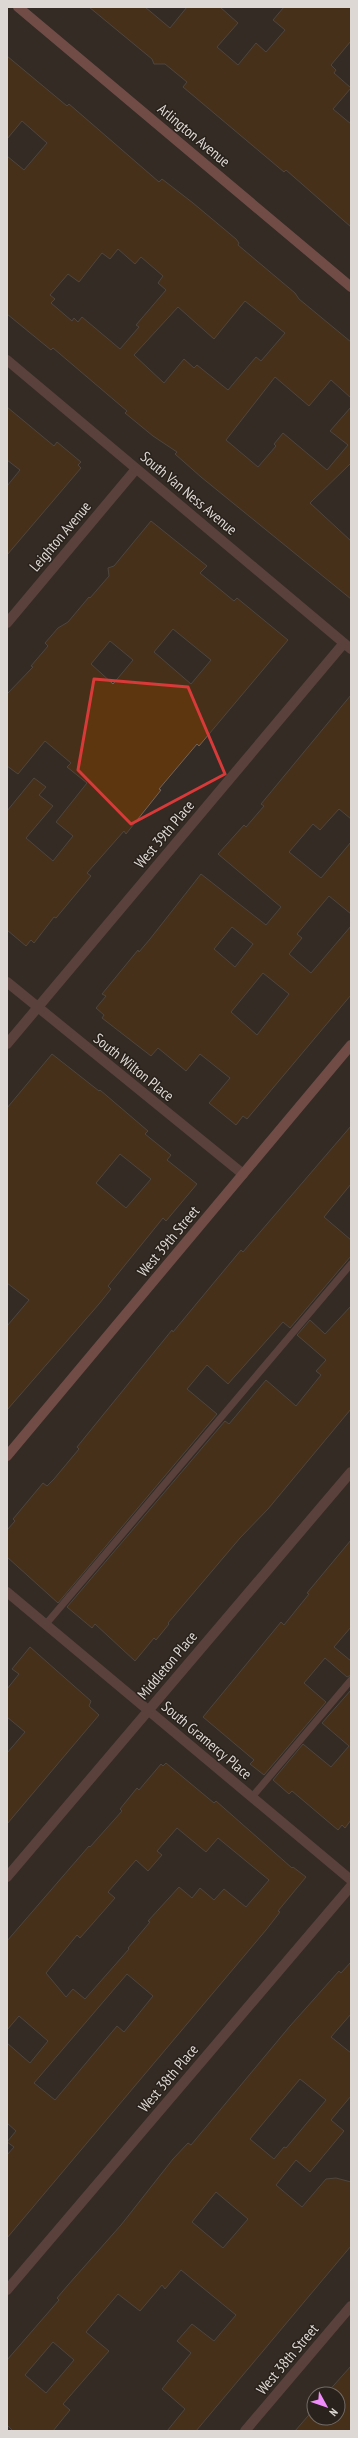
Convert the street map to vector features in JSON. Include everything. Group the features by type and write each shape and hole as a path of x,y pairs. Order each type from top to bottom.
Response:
{"street":[{"name":"Arlington Avenue","path":"18,7 351,286"},
{"name":"South Van Ness Avenue","path":"7,360 348,646"},
{"name":"Leighton Avenue","path":"7,623 136,469"},
{"name":"West 39th Place","path":"7,1044 348,646"},
{"name":"South Wilton Place","path":"7,982 37,1008 243,1174"},
{"name":"West 39th Street","path":"7,1456 351,1045"},
{"name":"Middleton Place","path":"7,1878 351,1472"},
{"name":"South Gramercy Place","path":"7,1592 351,1880"},
{"name":"West 38th Place","path":"7,2290 351,1886"},
{"name":"West 38th Street","path":"245,2431 351,2306"}],"lane":[{"path":"46,1624 351,1264"},
{"path":"252,1797 351,1680"}],"highlighted area":[{"path":"94,679 188,687 225,774 131,824 78,770"}],"building":[{"path":"89,7 145,7 170,28 187,7 220,7 238,23 217,47 238,65 256,43 266,52 285,30 273,20 284,7 351,7 351,41 331,65 336,70 334,73 351,88 333,109 351,124 351,227 286,170 284,172 183,87 187,82 165,64 154,64 152,59"},
{"path":"7,56 67,106 69,104 159,182 162,179 193,203 236,239 239,243 238,245 295,293 299,299 351,342 351,398 331,380 309,406 275,377 226,440 258,467 276,446 274,444 283,433 327,470 348,445 330,431 351,407 351,463 310,503 351,541 351,599 201,477 175,454 177,452 153,436 125,413 127,411 53,348 51,350 7,314 7,156 24,170 47,143 22,121 7,139","holes":["118,249 135,264 141,257 163,276 158,283 166,290 136,325 139,327 120,349 82,317 78,322 74,318 72,321 51,303 55,299 50,295 68,274 79,282 102,253 110,259","245,301 285,333 261,361 256,357 228,390 197,365 194,368 184,359 164,383 134,355 178,307 214,339"]},
{"path":"7,407 54,446 57,442 81,462 78,465 81,468 7,555 7,486 20,470 7,460"},
{"path":"151,521 207,566 200,573 234,601 237,598 288,640 199,746 197,744 159,789 161,790 126,834 124,831 87,873 91,876 56,918 54,917 34,943 31,940 26,946 7,930 7,811 34,778 46,787 39,795 53,806 26,838 53,861 73,836 56,822 87,783 67,767 71,763 45,741 18,774 7,766 7,694 33,667 31,666 48,646 45,643 58,628 68,622 89,597 90,598 109,576 108,568 114,566","holes":["173,629 211,660 191,684 154,652","110,641 133,660 113,684 91,664"]},
{"path":"351,695 351,819 339,809 320,830 313,824 289,852 321,878 351,842 351,914 329,896 297,934 302,938 289,954 311,973 351,926 351,995 247,1119 243,1116 236,1125 209,1103 230,1078 200,1054 186,1071 158,1048 151,1056 102,1018 104,1015 96,1008 106,996 102,994 138,950 139,952 150,939 201,874 266,925 281,907 218,854 244,825 246,827 264,806 261,804","holes":["232,927 253,944 235,967 214,949","263,973 289,994 257,1035 231,1012"]},
{"path":"52,1054 99,1091 100,1090 148,1131 145,1134 171,1155 167,1160 197,1184 166,1221 163,1218 108,1286 111,1289 99,1304 7,1410 7,1326 29,1300 7,1283 7,1108","holes":["120,1154 151,1179 126,1208 96,1183"]},
{"path":"351,1126 351,1184 324,1217 351,1240 351,1256 290,1328 283,1322 228,1384 207,1365 187,1389 217,1414 58,1603 7,1557 7,1530 15,1521 13,1519 43,1483 47,1486 54,1479 79,1449 77,1447 172,1330 173,1332 241,1250 243,1252"},
{"path":"351,1306 351,1409 268,1509 240,1538 168,1623 169,1624 156,1640 154,1638 135,1661 95,1624 92,1628 67,1607 225,1421 229,1424 266,1380 296,1406 321,1375 316,1371 326,1360 297,1335 310,1320 325,1334"},
{"path":"351,1540 351,1627 334,1647 351,1661 351,1675 347,1677 325,1658 304,1683 326,1702 264,1775 250,1764 254,1760 203,1717 281,1622 284,1625 309,1594 307,1593"},
{"path":"30,1647 91,1701 89,1706 99,1715 7,1824 7,1753 25,1732 7,1717 7,1689 19,1674 12,1669"},
{"path":"351,1690 351,1820 345,1828 342,1825 338,1830 292,1791 289,1794 273,1780 303,1744 331,1767 349,1746 322,1723"},
{"path":"166,1763 214,1803 216,1801 292,1868 293,1867 306,1877 278,1911 280,1912 266,1930 7,2238 7,2155 14,2147 7,2142 16,2131 7,2123 7,2043 30,2063 48,2041 19,2016 7,2030 7,1941 89,1846 90,1847 122,1811 120,1809 137,1788 139,1790 161,1764 163,1766","holes":["177,1828 206,1852 218,1838 269,1880 246,1907 224,1889 214,1900 200,1888 192,1898 179,1887 148,1921 150,1922 128,1948 129,1949 85,1999 73,1989 66,1997 46,1973 77,1935 80,1938 115,1898 108,1892 136,1860 148,1871 162,1855 157,1851","127,1974 153,1996 124,2032 117,2026 55,2100 34,2083"]},
{"path":"351,1962 351,2014 331,2037 351,2053 351,2096 331,2120 344,2131 310,2172 296,2160 276,2185 302,2207 326,2179 336,2178 351,2182 351,2246 196,2431 167,2431 185,2409 162,2389 191,2353 177,2341 192,2324 214,2341 236,2315 181,2270 165,2289 162,2285 140,2311 118,2294 86,2332 109,2351 63,2404 70,2410 53,2431 13,2431 7,2425 7,2360 59,2300 57,2298 121,2225 173,2159 188,2143 191,2145 290,2026 339,1971 341,1973","holes":["300,2079 326,2100 286,2148 284,2147 274,2159 250,2139","216,2192 248,2219 223,2248 192,2222","53,2342 74,2360 46,2393 25,2375"]},
{"path":"351,2366 351,2431 295,2431 306,2418 306,2426 346,2426 346,2386 333,2386"}]}
